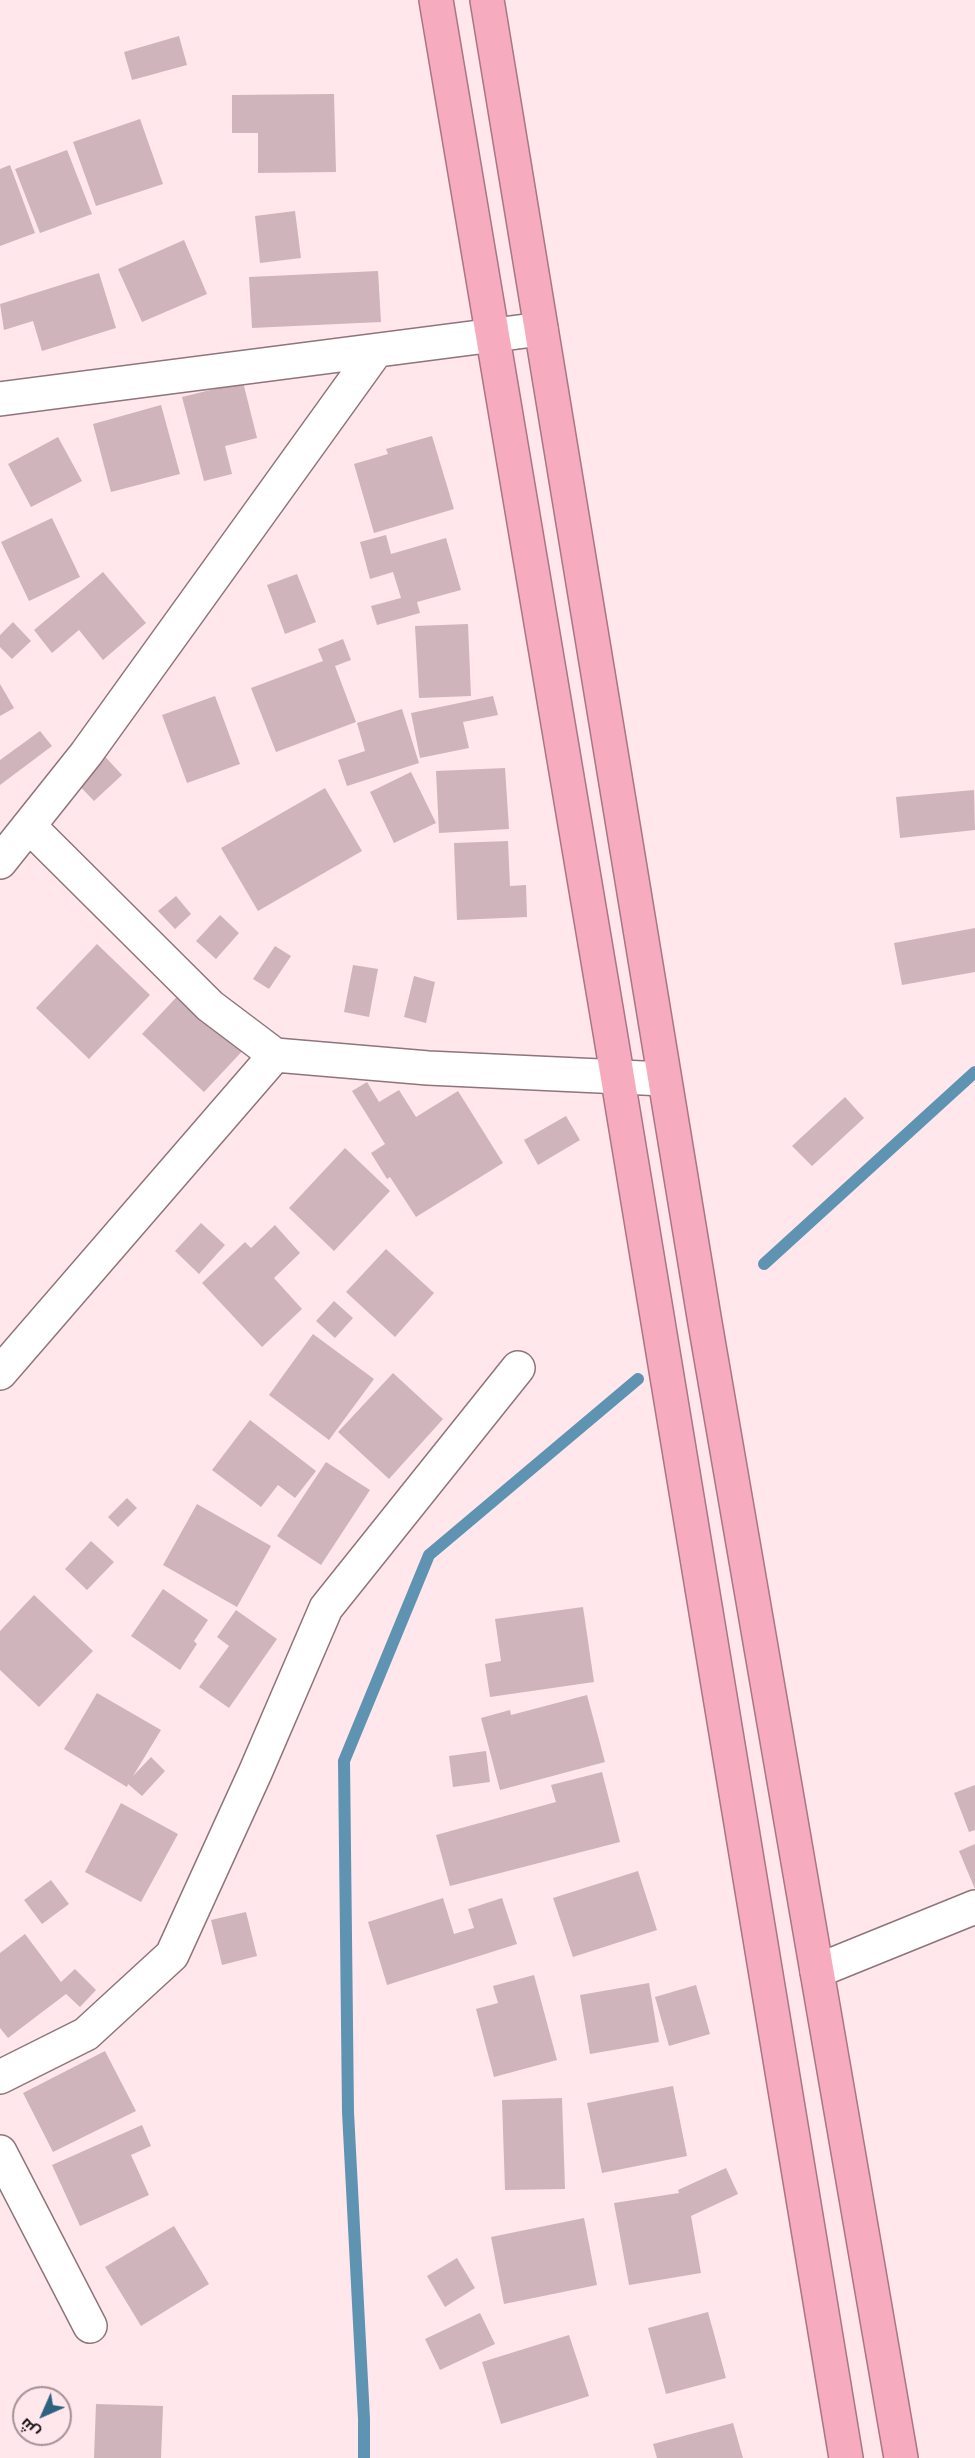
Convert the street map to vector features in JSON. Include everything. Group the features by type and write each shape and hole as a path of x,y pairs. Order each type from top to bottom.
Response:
{"highway":[{"path":"436,0 618,1079 846,2458"},
{"path":"487,0 664,1079 901,2458"}],"street":[{"path":"0,399 542,329"},
{"path":"0,861 86,754 376,351"},
{"path":"28,826 210,1006 275,1055 428,1068 618,1079 664,1079"},
{"path":"0,1373 275,1055"},
{"path":"0,2076 86,2034 172,1955 255,1773 326,1608 518,1368"},
{"path":"817,1971 975,1907"},
{"path":"0,2152 90,2326"}],"building":[{"path":"179,36 187,65 132,80 124,52"},
{"path":"334,94 336,172 258,173 258,133 232,133 232,95"},
{"path":"140,119 163,184 96,206 73,142"},
{"path":"67,150 92,214 40,233 15,169"},
{"path":"10,165 35,233 0,246 0,169"},
{"path":"295,211 301,258 260,263 255,216"},
{"path":"184,240 207,294 142,322 118,269"},
{"path":"378,271 381,322 252,328 249,277"},
{"path":"99,273 116,328 42,351 33,321 4,330 0,304"},
{"path":"243,382 257,438 225,446 232,474 204,481 182,397"},
{"path":"161,405 180,474 111,492 93,424"},
{"path":"432,436 454,509 374,533 354,464 388,454 386,449"},
{"path":"58,437 82,481 31,507 8,464"},
{"path":"52,518 80,577 29,601 1,542"},
{"path":"386,535 391,554 446,538 461,590 417,602 420,613 377,625 371,606 401,598 393,572 370,579 360,542"},
{"path":"103,572 146,623 103,660 79,630 52,653 34,630"},
{"path":"297,574 316,622 285,634 267,585"},
{"path":"13,622 31,641 12,659 0,647 0,635"},
{"path":"468,624 471,696 419,698 415,626"},
{"path":"343,639 351,660 335,666 356,722 276,752 251,688 323,661 318,649"},
{"path":"0,684 14,708 0,716"},
{"path":"215,696 240,764 187,783 162,715"},
{"path":"493,696 498,715 463,722 469,748 420,758 411,713"},
{"path":"402,709 419,763 347,786 338,760 365,751 357,723"},
{"path":"40,731 52,746 0,785 0,760"},
{"path":"99,750 122,775 94,801 71,777"},
{"path":"505,768 509,829 439,833 436,771"},
{"path":"411,772 436,823 394,843 370,792"},
{"path":"325,788 362,851 258,911 221,848"},
{"path":"974,790 975,830 900,838 896,797"},
{"path":"508,841 510,886 526,885 527,917 457,920 454,843"},
{"path":"176,896 191,914 175,929 158,911"},
{"path":"220,915 239,933 216,959 196,941"},
{"path":"975,928 975,972 902,985 894,943"},
{"path":"97,944 150,995 89,1059 36,1008"},
{"path":"275,946 291,956 269,989 253,979"},
{"path":"353,965 378,969 369,1017 344,1012"},
{"path":"414,976 435,982 426,1023 404,1017"},
{"path":"185,988 247,1046 204,1092 142,1034"},
{"path":"367,1082 379,1102 399,1090 416,1117 458,1091 503,1163 416,1217 390,1177 387,1179 371,1153 385,1144 352,1091"},
{"path":"845,1097 864,1118 812,1166 792,1146"},
{"path":"566,1116 580,1140 538,1165 524,1140"},
{"path":"345,1148 390,1191 334,1251 289,1208"},
{"path":"201,1223 225,1245 199,1274 175,1251"},
{"path":"275,1225 300,1253 274,1278 302,1309 262,1347 202,1283 245,1242 251,1248"},
{"path":"386,1249 434,1293 395,1337 346,1292"},
{"path":"334,1301 353,1318 335,1338 316,1321"},
{"path":"313,1334 374,1379 329,1440 269,1395"},
{"path":"393,1373 443,1419 389,1479 338,1432"},
{"path":"250,1420 316,1471 295,1498 278,1485 261,1507 212,1470"},
{"path":"326,1462 370,1490 321,1565 277,1536"},
{"path":"127,1498 137,1508 118,1527 108,1517"},
{"path":"197,1504 271,1546 237,1607 163,1565"},
{"path":"91,1541 114,1562 87,1590 65,1569"},
{"path":"163,1589 208,1620 194,1641 197,1644 180,1670 131,1636"},
{"path":"34,1595 93,1651 39,1707 0,1670 0,1631"},
{"path":"583,1607 594,1682 490,1697 485,1664 501,1661 495,1619"},
{"path":"236,1610 277,1639 229,1708 199,1687 229,1646 217,1637"},
{"path":"97,1693 161,1730 133,1776 151,1757 165,1771 142,1796 128,1784 127,1787 64,1749"},
{"path":"587,1695 605,1762 500,1790 481,1718 510,1710 511,1715"},
{"path":"486,1751 490,1782 453,1787 449,1756"},
{"path":"602,1772 620,1842 450,1886 436,1835 556,1802 551,1785"},
{"path":"975,1785 975,1830 969,1832 954,1793"},
{"path":"121,1803 178,1834 141,1902 85,1872"},
{"path":"975,1844 975,1889 959,1851"},
{"path":"638,1871 657,1930 573,1957 553,1898"},
{"path":"51,1880 69,1904 42,1924 24,1900"},
{"path":"443,1898 454,1934 474,1928 468,1909 502,1898 517,1944 387,1985 368,1922"},
{"path":"246,1912 257,1956 222,1965 211,1920"},
{"path":"25,1934 61,1982 75,1969 96,1990 80,2007 66,1994 8,2038 0,2028 0,1953"},
{"path":"534,1975 557,2060 494,2077 476,2009 498,2003 493,1986"},
{"path":"649,1983 659,2042 590,2054 580,1995"},
{"path":"696,1985 710,2034 669,2046 655,1997"},
{"path":"105,2051 136,2111 53,2152 23,2093"},
{"path":"673,2086 687,2156 602,2173 587,2103"},
{"path":"562,2098 565,2189 505,2190 502,2100"},
{"path":"142,2125 151,2146 131,2155 149,2195 80,2226 52,2165"},
{"path":"726,2168 738,2194 691,2216 701,2273 629,2285 614,2203 679,2193 678,2190"},
{"path":"584,2218 597,2285 504,2304 491,2237"},
{"path":"174,2226 209,2284 141,2326 105,2267"},
{"path":"457,2258 475,2288 445,2307 427,2276"},
{"path":"708,2312 726,2378 666,2394 648,2328"},
{"path":"480,2313 495,2344 440,2370 425,2339"},
{"path":"569,2335 589,2396 501,2424 482,2362"},
{"path":"96,2404 163,2406 161,2458 94,2458"},
{"path":"733,2423 743,2458 657,2458 653,2444"}],"waterway":[{"path":"764,1264 975,1072"},
{"path":"364,2458 364,2419 348,2112 344,1761 429,1555 638,1379"}]}
